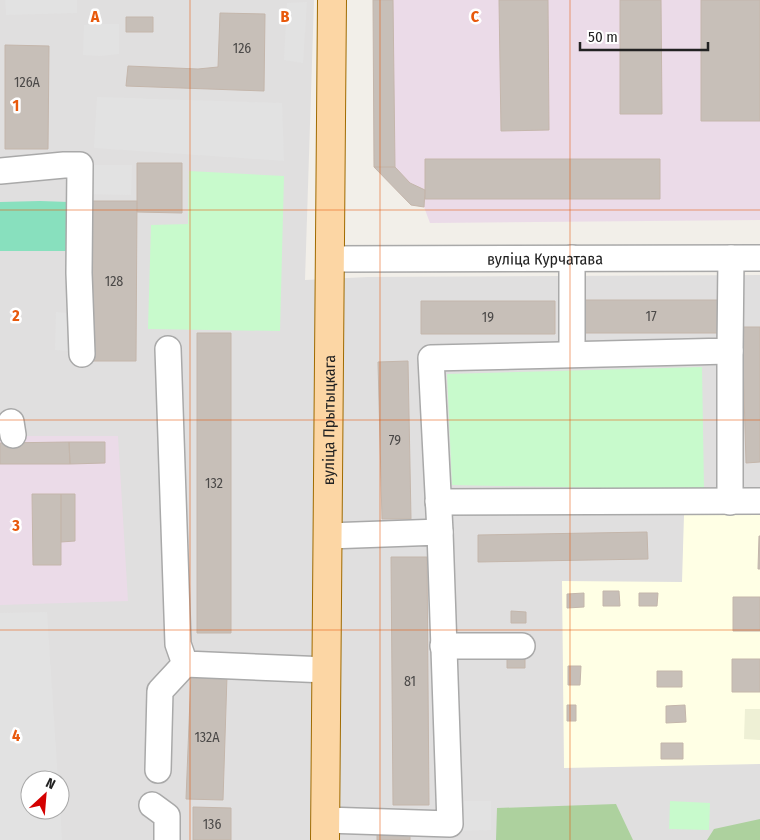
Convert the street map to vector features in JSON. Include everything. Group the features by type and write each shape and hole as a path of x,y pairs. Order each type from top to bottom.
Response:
{"main road":[{"name":"вуліца Прытыцкага","path":"325,830 332,0"}],"street":[{"path":"0,171 80,165 79,273 82,354"},
{"path":"572,258 572,354"},
{"path":"730,502 731,258"},
{"name":"вуліца Курчатава","path":"330,259 760,258"},
{"path":"168,349 178,644 185,664"},
{"path":"325,830 449,832 440,532 431,358 730,351"},
{"path":"438,502 760,502"},
{"path":"328,536 440,532"},
{"path":"443,646 522,646"},
{"path":"158,770 160,691 185,664 327,670"},
{"path":"152,804 167,816 167,840"}],"shaded area":[{"path":"0,0 314,0 305,280 368,277 760,275 760,840 0,840"},
{"path":"5,0 77,0 77,13 6,15"},
{"path":"373,0 760,0 760,220 430,223 424,207 411,205 374,167"},
{"path":"307,2 303,63 284,60 287,3"},
{"path":"119,24 119,54 83,55 84,25"},
{"path":"97,97 282,103 284,161 94,148"},
{"path":"80,165 132,165 131,195 80,194"},
{"path":"56,312 82,314 82,352 55,350"},
{"path":"0,436 118,436 128,601 0,605"},
{"path":"684,515 760,515 760,764 564,768 562,581 682,582"},
{"path":"47,612 57,770 20,770 20,820 61,820 62,840 0,840 0,613"},
{"path":"745,709 760,709 760,740 744,739"},
{"path":"457,801 491,801 491,830 456,831"}],"green space":[{"path":"189,171 284,176 280,331 148,329 151,225 188,224"},
{"path":"0,202 69,202 70,251 0,251"},
{"path":"702,367 704,490 452,485 447,374"},
{"path":"670,801 710,803 709,830 669,829"},
{"path":"616,804 633,840 496,840 497,808"},
{"path":"760,819 760,840 707,840 714,829"}],"building":[{"path":"373,0 393,0 395,167 374,167"},
{"path":"499,0 548,0 549,130 501,131"},
{"path":"620,0 661,0 662,114 620,114"},
{"path":"701,0 760,0 760,121 701,121"},
{"path":"220,13 265,14 264,91 126,86 128,66 198,69 218,67"},
{"path":"126,17 153,17 153,32 126,32"},
{"path":"5,45 49,46 48,149 5,149"},
{"path":"425,159 660,159 660,199 425,199"},
{"path":"137,163 182,163 182,213 137,212"},
{"path":"374,167 395,167 410,183 425,190 424,207 411,205"},
{"path":"92,201 137,201 136,361 91,361"},
{"path":"583,300 719,300 719,333 583,333"},
{"path":"421,301 555,301 555,334 421,334"},
{"path":"742,327 760,327 760,462 746,463"},
{"path":"197,333 231,333 231,633 197,633"},
{"path":"408,361 411,519 382,519 378,362"},
{"path":"69,442 105,442 105,463 70,464"},
{"path":"69,442 70,464 0,464 0,443"},
{"path":"32,494 61,494 61,565 33,565"},
{"path":"61,494 75,494 75,541 61,542"},
{"path":"647,532 648,559 478,562 478,535"},
{"path":"759,536 760,569 758,569"},
{"path":"391,557 427,557 429,805 393,805"},
{"path":"603,591 619,591 620,606 603,606"},
{"path":"584,593 584,607 567,608 567,594"},
{"path":"639,593 658,593 657,606 639,606"},
{"path":"733,597 760,597 760,631 733,631"},
{"path":"511,611 526,612 526,623 511,623"},
{"path":"507,659 525,659 525,668 507,668"},
{"path":"732,659 760,659 760,692 732,692"},
{"path":"568,666 581,666 580,685 568,685"},
{"path":"657,671 682,671 682,687 657,687"},
{"path":"191,674 227,676 223,800 186,799"},
{"path":"567,705 576,705 576,721 567,721"},
{"path":"685,705 686,722 666,723 666,706"},
{"path":"661,743 683,743 683,759 661,759"},
{"path":"193,807 231,808 231,840 193,840"},
{"path":"377,834 410,835 410,840 377,840"}]}
